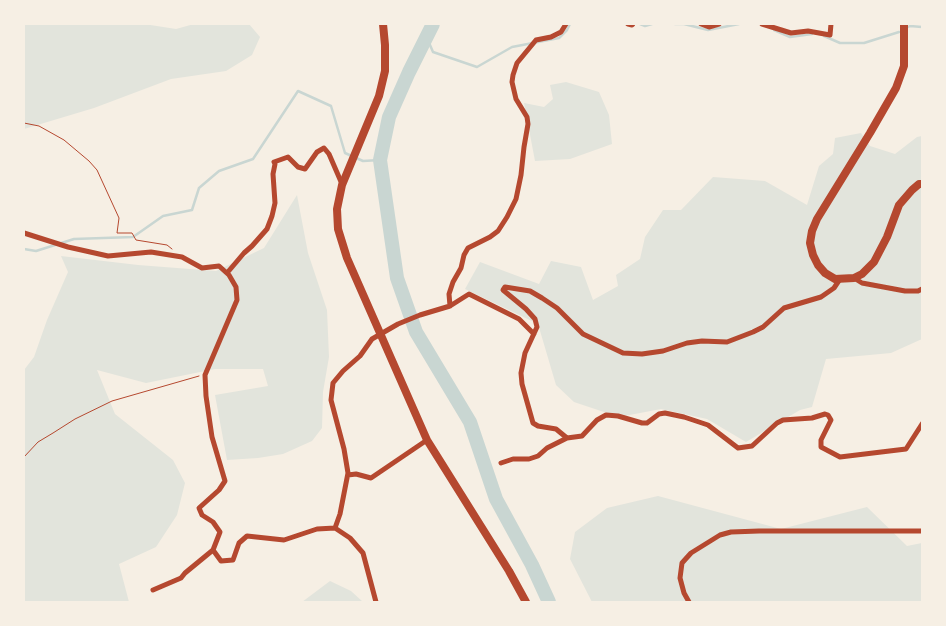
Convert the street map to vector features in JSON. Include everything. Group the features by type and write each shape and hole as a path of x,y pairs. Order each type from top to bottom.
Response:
{"main road":[{"path":"383,24 385,71 379,96 342,185 337,209 338,229 347,258 427,440 509,571 526,602"},
{"path":"904,24 904,66 896,88 817,219 812,231 810,242 813,255 825,274 835,279 854,278 862,274 874,262 887,237 899,205 912,190 919,184 922,184"}],"street":[{"path":"450,306 449,294 452,282 461,268 468,248 498,231 516,199 528,124 527,117 516,99 512,82 517,64 536,40 551,37 560,32 566,24"},
{"path":"628,24 632,26 633,24"},
{"path":"701,24 709,27 719,24"},
{"path":"762,24 791,34 808,31 830,35 831,24"},
{"path":"227,273 267,229 275,203 274,162 288,157 298,167 305,169 317,152 324,148 329,154 342,185"},
{"path":"24,233 68,247 108,256 151,252 182,257 202,268 219,266 227,273 236,287 237,300 205,375 212,437 225,481 219,490 199,508 202,515 213,522 220,532 214,550 181,578 152,590"},
{"path":"854,278 862,283 905,291 918,291 922,289"},
{"path":"567,438 556,429 538,426 533,423 527,405 521,373 525,353 537,327 535,319 526,309 503,290 505,287 530,291 542,298 557,308 583,334 623,353 642,354 663,351 687,343 702,341 727,342 763,327 784,308 821,297 834,288 840,279"},
{"path":"335,528 340,514 348,475 344,449 331,400 333,383 360,356 372,339 398,324 450,306 469,294 519,319 534,334"},
{"path":"501,463 513,459 529,459 538,456 548,448 567,438 582,436 597,420 606,415 647,423 659,414 665,413 708,425 738,448 752,446 783,420 812,418 825,414 831,420 821,440 821,447 840,457 906,449 922,424"},
{"path":"348,475 356,474 371,478 427,440"},
{"path":"214,550 221,561 233,560 239,543 247,536 284,540 317,530 335,528 350,538 363,553 376,602"},
{"path":"689,602 684,593 680,578 682,563 691,553 720,535 731,532 759,531 922,531"}],"path":[{"path":"24,123 39,126 64,140 97,170 120,218 117,233 132,233 136,240 168,245 182,257"},
{"path":"24,457 38,442 53,432 112,401 195,376 205,375"}],"shaded area":[{"path":"24,24 144,24 176,29 194,24 249,24 260,37 252,55 226,71 171,79 94,108 24,129"},
{"path":"566,82 599,92 609,115 612,144 570,159 535,161 524,103 544,107 553,99 550,85"},
{"path":"861,133 870,146 895,154 917,137 922,136 922,339 891,353 826,359 812,407 800,410 746,442 707,419 661,409 619,417 574,402 556,385 538,324 465,289 480,262 539,284 551,261 581,267 593,300 618,286 616,275 640,259 645,237 663,210 681,210 713,177 765,181 807,205 819,166 833,154 835,138"},
{"path":"297,195 308,253 327,310 329,357 323,392 322,428 312,441 283,454 227,460 215,395 268,386 263,369 215,369 146,383 97,370 115,414 173,460 185,483 177,515 156,547 119,564 129,602 24,602 24,370 34,357 47,320 68,272 61,256 138,265 216,271 264,248"},
{"path":"658,496 781,529 867,507 907,546 922,543 922,602 592,602 570,559 575,532 607,508"},
{"path":"330,581 351,591 363,602 302,602"}],"waterway":[{"path":"433,24 389,117 380,160 397,278 416,332 470,422 496,499 532,565 549,602"},
{"path":"427,38 433,52 477,67 512,47 559,38 570,24"},
{"path":"640,24 645,26 652,24"},
{"path":"675,24 684,24 708,30 739,24"},
{"path":"908,27 922,27"},
{"path":"774,30 790,37 812,34"},
{"path":"824,36 840,43 864,43 899,32"},
{"path":"24,249 36,251 74,239 133,237 163,216 192,210 199,188 219,171 253,159 298,91 331,106 345,153 363,161 380,160"}]}
